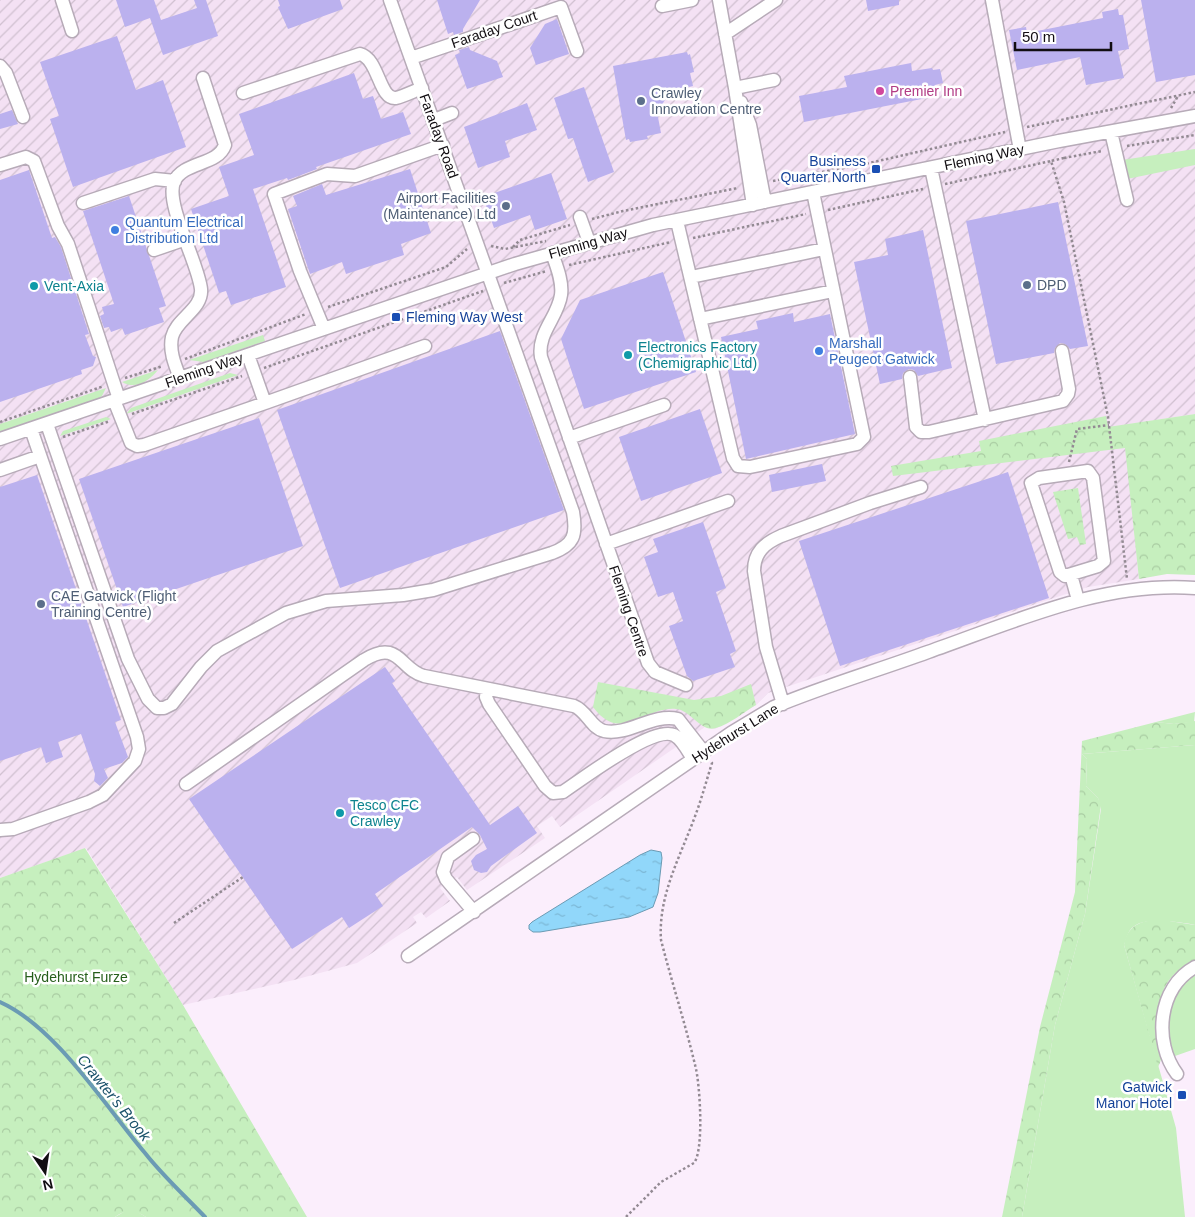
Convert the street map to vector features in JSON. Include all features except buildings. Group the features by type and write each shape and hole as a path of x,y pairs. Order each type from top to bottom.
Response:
{"street":[{"path":"62,0 72,31"},
{"name":"Faraday Road","path":"52,441 131,667 150,703 157,708 164,708 176,700 212,656 286,613 326,601 402,595 433,590 545,556 562,550 570,544 573,536 573,512 489,272 390,0"},
{"path":"662,6 692,0"},
{"path":"719,0 735,88 749,121 755,184 759,203"},
{"path":"725,34 776,0"},
{"path":"992,0 1020,150"},
{"name":"Faraday Court","path":"411,58 560,3 577,51"},
{"path":"244,93 360,54 370,60 384,92 391,98 422,88"},
{"path":"0,66 9,78 23,117"},
{"path":"180,378 174,362 172,349 174,334 201,294 197,271 173,200 172,190 175,181 182,173 219,155 224,147 224,140 203,78"},
{"path":"735,88 774,80"},
{"path":"434,120 452,113"},
{"name":"Fleming Way","path":"0,439 489,272 590,242 759,203 1195,116"},
{"path":"1111,132 1127,200"},
{"path":"324,329 300,271 274,194 327,174 355,176 443,145"},
{"path":"0,165 26,157 34,161 58,226 68,244 114,382 121,418 131,443 140,446 425,346"},
{"path":"931,168 985,420"},
{"path":"83,203 155,179 175,181"},
{"path":"677,221 733,458 738,466 750,467 857,444 862,440 864,434 813,192"},
{"path":"581,219 590,242"},
{"path":"154,250 186,239"},
{"path":"691,277 824,249"},
{"name":"Fleming Centre","path":"552,253 561,294 541,340 540,354 650,667 660,675 686,685"},
{"path":"700,319 833,291"},
{"path":"910,377 916,427 921,432 985,420 1064,401 1069,389 1062,351"},
{"path":"248,355 265,403"},
{"path":"569,438 664,405"},
{"path":"47,424 52,441"},
{"path":"0,830 13,828 95,800 125,774 138,757 138,741 30,429"},
{"path":"0,470 40,456"},
{"path":"1088,471 1092,475 1104,559 1098,566 1071,575 1065,576 1060,572 1031,485 1036,478 1088,471"},
{"path":"783,704 766,647 754,571 755,559 759,551 765,544 781,536 870,502 921,487"},
{"path":"606,544 728,501"},
{"path":"1071,575 1078,600"},
{"name":"Hydehurst Lane","path":"408,956 755,717 783,704 1078,600 1128,590 1167,587 1195,588"},
{"path":"186,784 376,655 397,655 420,675 578,707 598,728 607,731 619,731 666,718 678,719 698,755"},
{"path":"487,689 486,697 490,704 546,786 553,793 563,792 636,743 666,734 673,734 698,755"},
{"path":"473,839 448,857 443,872 446,879 474,912"},
{"path":"1177,1074 1168,1053 1163,1015 1173,987 1182,976 1195,967"}],"path":[{"path":"512,248 520,240 581,219 866,164 1195,92"},
{"path":"1064,158 1051,161 1064,202 1109,425 1128,590"},
{"path":"0,422 317,310 446,267"},
{"path":"52,441 522,278"},
{"path":"1070,474 1069,456 1077,430 1109,425"},
{"path":"626,1217 661,1182 694,1163 697,1159 699,1129 696,1070 660,940 660,926 666,889 695,817 712,764 698,755"},
{"path":"174,923 243,877"}],"shaded area":[{"path":"0,0 1195,0 1195,414 1124,425 1139,579 1088,587 768,693 756,705 715,729 705,727 560,827 552,816 537,826 545,838 467,890 457,877 448,882 440,888 450,901 426,918 421,912 413,917 417,923 357,963 294,980 183,1005 86,848 0,878"}],"green space":[{"path":"1195,149 1195,165 1127,179 1122,160"},
{"path":"263,335 265,341 204,362 189,360"},
{"path":"158,370 151,378 137,385 122,382"},
{"path":"230,373 238,375 126,414 131,408"},
{"path":"106,388 102,396 97,399 0,433 0,424"},
{"path":"1195,414 1195,575 1167,574 1139,579 1125,448 893,476 891,466 981,451 979,441 1106,416 1108,427"},
{"path":"106,417 111,419 60,436 63,431"},
{"path":"1078,488 1086,544 1080,545 1077,537 1068,539 1053,492"},
{"path":"598,682 694,700 721,696 751,684 756,705 732,721 711,729 681,710 676,709 654,713 623,724 613,723 603,718 593,707"},
{"path":"1195,712 1194,722 1174,724 1156,722"},
{"path":"1195,721 1195,745 1082,754 1087,759 1086,786 1098,798 1101,805 1085,914 1055,1025 1022,1217 1002,1217 1040,1027 1075,892 1082,741 1156,722 1174,724"},
{"path":"1195,745 1195,925 1165,921 1141,923 1131,929 1124,945 1176,1128 1185,1217 1022,1217 1055,1025 1085,914 1101,809 1098,798 1086,786 1087,759 1082,754"},
{"name":"Hydehurst Furze","path":"85,848 183,1005 307,1217 146,1217 131,1211 115,1217 0,1217 0,878"},
{"path":"1163,920 1195,925 1195,961 1173,975 1163,993 1160,1003 1162,1054 1158,1067 1124,945 1129,932 1138,924"},
{"path":"1195,974 1195,1049 1175,1056 1171,1051 1168,1029 1172,1002 1181,987"},
{"path":"127,1210 136,1211 146,1217 115,1217"}],"water":[{"path":"651,850 661,852 662,858 658,893 653,907 629,917 540,932 533,932 529,929 529,925 532,922"}],"waterway":[{"name":"Crawter's Brook","path":"0,1002 21,1014 60,1048 152,1161 205,1217"}],"place":[{"name":"Premier Inn","path":"880,91"},
{"name":"Crawley Innovation Centre","path":"641,101"},
{"name":"Business Quarter North","path":"876,169"},
{"name":"Airport Facilities (Maintenance) Ltd","path":"506,206"},
{"name":"Quantum Electrical Distribution Ltd","path":"115,230"},
{"name":"DPD","path":"1027,285"},
{"name":"Vent-Axia","path":"34,286"},
{"name":"Fleming Way West","path":"396,317"},
{"name":"Marshall Peugeot Gatwick","path":"819,351"},
{"name":"Electronics Factory (Chemigraphic Ltd)","path":"628,355"},
{"name":"CAE Gatwick (Flight Training Centre)","path":"41,604"},
{"name":"Tesco CFC Crawley","path":"340,813"},
{"name":"Gatwick Manor Hotel","path":"1182,1095"}]}
